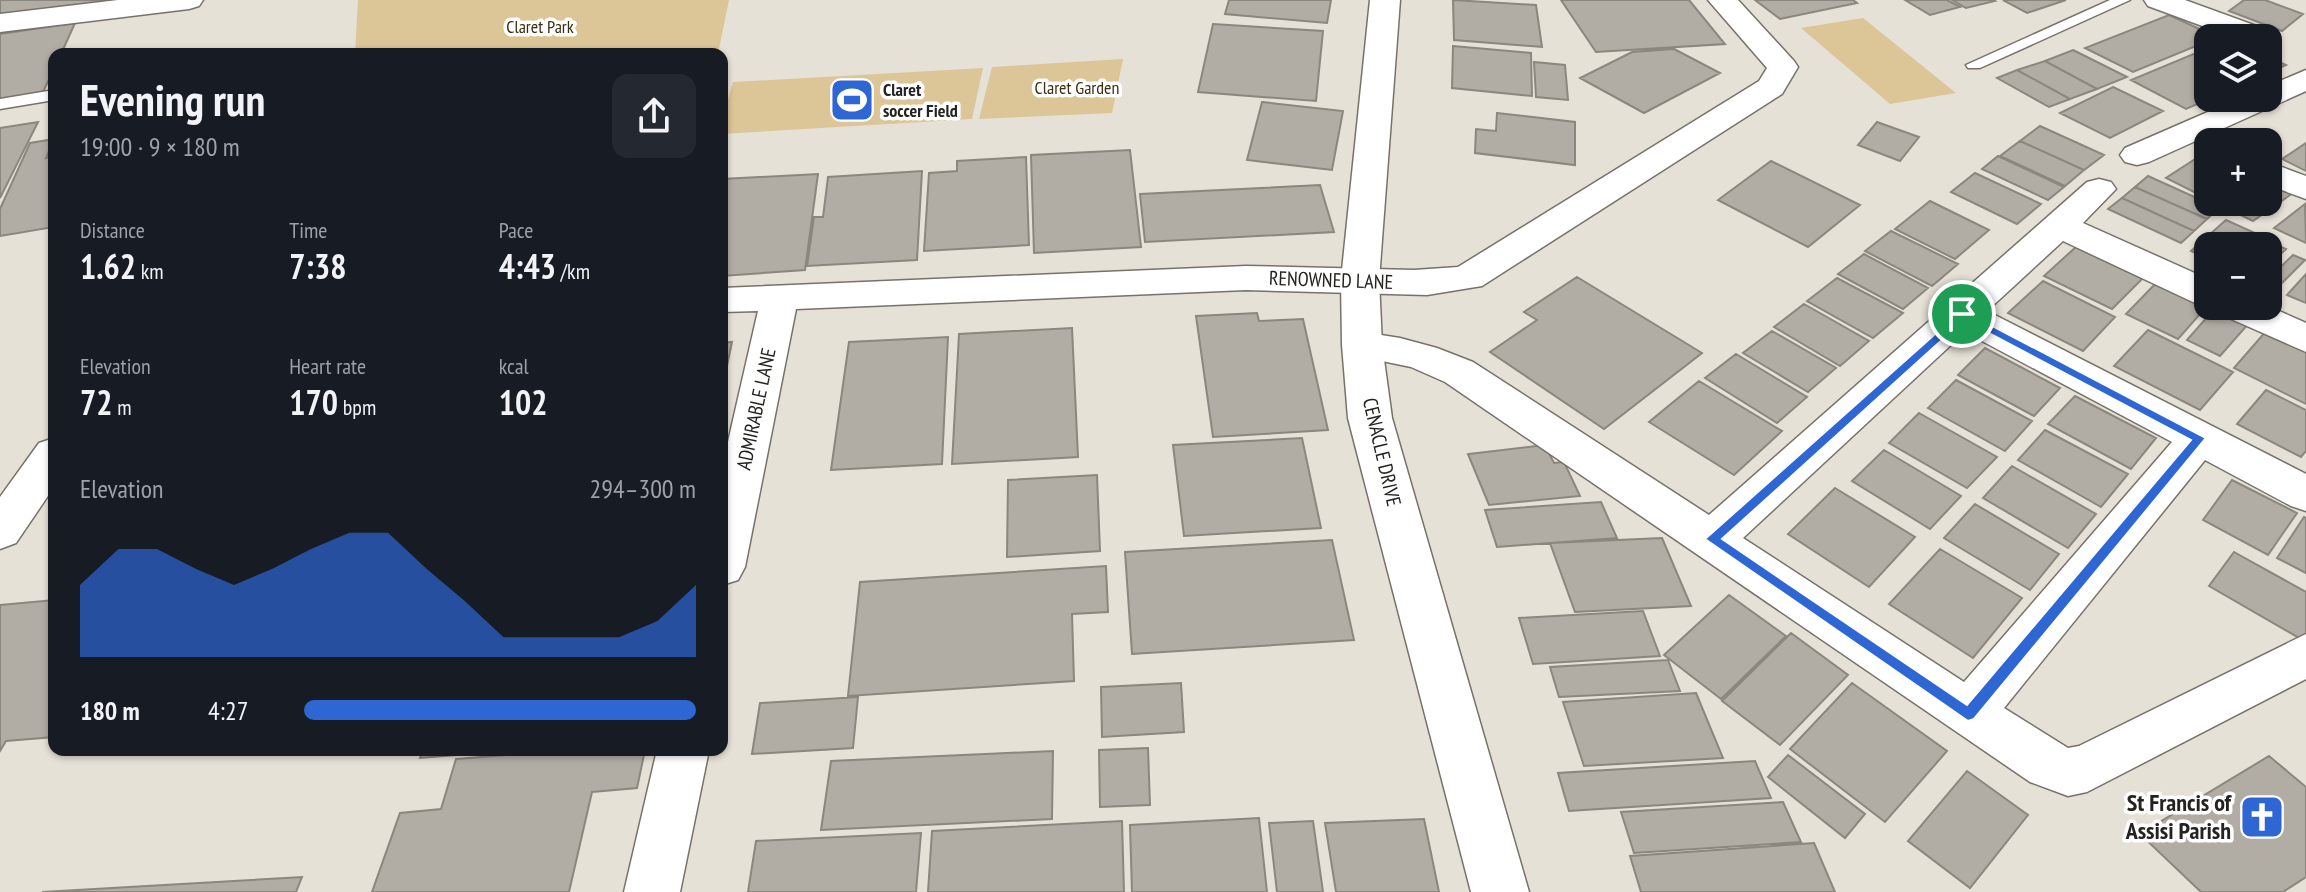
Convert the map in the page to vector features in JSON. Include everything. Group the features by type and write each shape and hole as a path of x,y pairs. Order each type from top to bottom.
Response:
{"street":[{"path":"0,23 189,0"},
{"name":"CENACLE DRIVE","path":"1385,0 1360,280 1362,345 1370,418 1500,892"},
{"name":"RENOWNED LANE","path":"728,300 1246,278 1439,284 1469,277 1771,87 1783,67 1722,0"},
{"path":"2158,0 2225,24"},
{"path":"2216,128 2287,92"},
{"path":"2137,155 2194,139"},
{"path":"2282,178 2306,189"},
{"path":"1712,539 2099,189"},
{"path":"2060,226 2194,288"},
{"name":"ADMIRABLE LANE","path":"728,539 780,298"},
{"path":"1962,314 2306,494"},
{"path":"2265,320 2306,339"},
{"path":"1362,345 1421,355 1459,372 1712,539 1968,714 2048,765 2068,772 2087,768 2306,655"},
{"path":"1968,714 2200,438"},
{"path":"0,531 48,463"},
{"path":"652,892 682,756"}],"lane":[{"path":"1974,65 2123,0"},
{"path":"0,104 48,96"}],"green space":[{"name":"Claret Park","path":"358,0 729,0 719,48 355,48"},
{"path":"1863,18 1956,93 1890,104 1801,28"},
{"name":"Claret Garden","path":"1123,59 1112,113 979,119 992,67"},
{"name":"Claret soccer Field","path":"983,68 972,119 728,134 728,99 733,82"}],"building":[{"path":"0,0 135,0 0,18"},
{"path":"1229,0 1331,0 1327,23 1225,14"},
{"path":"1453,0 1536,5 1542,47 1454,40"},
{"path":"1561,0 1689,0 1725,44 1596,52"},
{"path":"1755,0 1853,0 1857,3 1780,19"},
{"path":"1905,0 1947,0 1960,7 1930,15"},
{"path":"1952,0 1993,0 1995,1 1966,8"},
{"path":"2003,0 2066,0 2027,13"},
{"path":"2244,0 2265,0 2303,14 2282,31 2282,24 2263,24 2229,11"},
{"path":"2169,15 2194,26 2194,47 2133,72 2085,48"},
{"path":"75,23 64,48 48,48 48,82 42,94 0,101 0,34"},
{"path":"1213,24 1323,31 1316,101 1198,92"},
{"path":"1453,46 1531,53 1532,96 1452,88"},
{"path":"1674,49 1720,73 1644,113 1580,78 1632,52"},
{"path":"2073,50 2127,77 2097,89 2045,61"},
{"path":"2194,54 2194,105 2186,109 2131,80"},
{"path":"2045,61 2097,89 2070,99 2017,70"},
{"path":"1534,62 1565,65 1568,100 1536,97"},
{"path":"2017,70 2070,99 2049,107 1997,78"},
{"path":"2113,87 2163,111 2110,138 2060,113"},
{"path":"1262,102 1343,111 1332,170 1247,160"},
{"path":"1497,113 1575,122 1575,165 1475,153 1476,129 1496,131"},
{"path":"38,122 0,198 0,128"},
{"path":"1877,122 1919,137 1900,161 1858,145"},
{"path":"2040,126 2104,155 2084,170 2020,141"},
{"path":"48,140 48,228 0,236 0,209 30,143"},
{"path":"2020,141 2084,170 2065,186 2000,156"},
{"path":"2306,143 2306,171 2282,159"},
{"path":"1130,150 1141,247 1034,253 1031,155"},
{"path":"1998,156 2064,187 2048,200 1982,169"},
{"path":"1026,157 1029,245 924,251 929,173 957,171 957,161"},
{"path":"2194,160 2194,192 2166,178"},
{"path":"1771,161 1860,205 1808,247 1718,200"},
{"path":"922,171 917,260 807,266 814,217 823,217 828,177"},
{"path":"1975,173 2041,204 2017,224 1951,192"},
{"path":"818,174 805,270 728,276 728,179"},
{"path":"2148,176 2194,197 2194,213 2135,187"},
{"path":"1320,185 1334,232 1145,242 1140,194"},
{"path":"2135,187 2194,213 2194,216 2207,219 2194,231 2122,198"},
{"path":"2282,188 2293,193 2282,201"},
{"path":"2122,198 2194,231 2181,243 2108,209"},
{"path":"1930,201 1989,230 1955,259 1895,229"},
{"path":"2305,204 2306,243 2274,228"},
{"path":"2243,216 2260,216 2253,221"},
{"path":"2226,220 2253,232 2212,232"},
{"path":"1891,231 1958,264 1932,286 1865,251"},
{"path":"2077,246 2144,277 2112,309 2044,276"},
{"path":"1864,254 1928,288 1903,309 1838,274"},
{"path":"2293,255 2305,260 2282,283 2282,266"},
{"path":"2306,274 2306,303 2287,295"},
{"path":"1577,277 1702,353 1604,429 1490,352 1537,320 1524,312"},
{"path":"1837,278 1903,313 1873,338 1807,301"},
{"path":"2159,280 2194,298 2195,320 2178,339 2126,314"},
{"path":"2043,281 2115,317 2083,351 2008,313"},
{"path":"1804,304 1869,341 1840,366 1774,327"},
{"path":"1257,313 1259,321 1303,319 1328,430 1213,437 1196,316"},
{"path":"2205,320 2243,320 2249,323 2220,356 2187,340"},
{"path":"1072,328 1078,457 952,464 959,334"},
{"path":"2148,330 2233,372 2200,410 2114,366"},
{"path":"2267,330 2306,349 2306,404 2234,368"},
{"path":"1772,331 1836,368 1808,392 1743,353"},
{"path":"948,337 942,464 831,470 849,342"},
{"path":"1985,348 2060,388 2034,416 1958,375"},
{"path":"1736,354 1807,397 1777,423 1705,378"},
{"path":"1956,380 2032,421 2005,451 1928,408"},
{"path":"1699,381 1782,431 1734,475 1649,422"},
{"path":"2266,390 2306,410 2306,451 2301,457 2237,424"},
{"path":"2075,396 2156,438 2131,469 2048,424"},
{"path":"1919,413 1997,457 1967,488 1889,443"},
{"path":"2045,430 2128,474 2101,507 2018,460"},
{"path":"1302,438 1321,528 1184,536 1173,445"},
{"path":"1545,445 1554,463 1564,462 1580,496 1489,505 1468,454"},
{"path":"1884,450 1961,496 1930,529 1852,481"},
{"path":"2012,466 2096,514 2068,548 1983,498"},
{"path":"1097,475 1100,551 1007,557 1008,480"},
{"path":"2232,480 2297,513 2268,555 2203,520"},
{"path":"1835,488 1915,537 1869,587 1788,534"},
{"path":"1601,502 1617,538 1497,547 1485,510"},
{"path":"1975,504 2059,554 2030,590 1944,538"},
{"path":"2306,518 2306,573 2277,558"},
{"path":"1662,538 1691,606 1575,612 1550,543"},
{"path":"1332,540 1354,640 1132,654 1125,552"},
{"path":"1940,549 2022,598 1973,658 1889,604"},
{"path":"2234,552 2306,592 2306,642 2209,586"},
{"path":"1106,566 1108,612 1072,614 1074,681 848,696 860,582"},
{"path":"1729,595 1786,636 1721,699 1664,655"},
{"path":"48,601 48,738 6,741 0,751 0,605"},
{"path":"1643,611 1660,656 1533,664 1519,618"},
{"path":"1791,633 1848,675 1780,745 1722,701"},
{"path":"1668,660 1680,691 1559,697 1550,667"},
{"path":"1181,683 1184,732 1102,737 1101,687"},
{"path":"1852,683 1947,751 1885,822 1790,749"},
{"path":"1696,693 1723,758 1584,766 1563,702"},
{"path":"858,697 853,748 752,754 760,703"},
{"path":"1148,748 1150,805 1100,807 1099,750"},
{"path":"1053,751 1052,819 821,830 831,761"},
{"path":"1788,755 1865,814 1845,838 1768,777"},
{"path":"644,756 637,788 592,792 569,892 372,892 400,813 441,809 456,759"},
{"path":"2269,756 2306,787 2306,877 2283,892 2201,892 2140,834"},
{"path":"1755,761 1771,798 1569,811 1558,773"},
{"path":"1967,771 2028,815 1970,888 1908,841"},
{"path":"1783,802 1801,842 1634,853 1621,812"},
{"path":"1259,818 1267,892 1132,892 1130,825"},
{"path":"1424,819 1439,892 1336,892 1325,823"},
{"path":"1122,821 1124,892 928,892 932,831"},
{"path":"1313,821 1323,892 1277,892 1269,823"},
{"path":"921,833 916,892 748,892 756,841"},
{"path":"1814,843 1835,892 1641,892 1630,856"},
{"path":"302,877 296,892 42,892"}],"place":[{"name":"Claret soccer Field","path":"852,100"},
{"name":"St Francis of Assisi Parish","path":"2262,817"}],"route":[{"path":"1962,314 2200,438 1968,714 1712,539 1962,314"}]}
